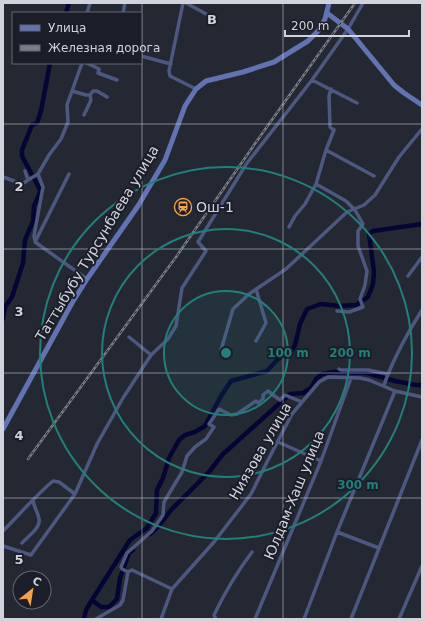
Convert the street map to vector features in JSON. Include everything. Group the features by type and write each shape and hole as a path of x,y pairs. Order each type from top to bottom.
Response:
{"street":[{"path":"183,3 170,76 196,89"},
{"path":"186,3 208,15"},
{"name":"Таттыбубу Турсунбаева улица","path":"3,429 87,278 138,206 165,160 185,106 196,89 206,81 243,72 274,62 308,41 319,30 327,12 328,3"},
{"path":"3,546 31,555 75,494 97,444 123,398 151,356 168,339 176,326 182,288 206,251 198,242 247,164 312,80 348,28 363,3"},
{"path":"327,12 348,28 394,85 404,94 422,103"},
{"path":"142,56 171,64"},
{"path":"3,177 22,184 37,175 61,139 68,122 67,105 82,64"},
{"path":"89,64 99,69 98,73 117,80"},
{"path":"312,80 357,103"},
{"path":"289,227 305,204 316,184 326,150 334,130 330,127 329,96 331,89"},
{"path":"72,91 90,95"},
{"path":"90,95 93,91 97,91 107,97"},
{"path":"84,115 91,100 90,95"},
{"path":"221,350 233,309 249,294 286,269 347,212 364,205 375,195 399,157 422,129"},
{"path":"326,150 374,176"},
{"path":"25,171 30,179"},
{"path":"35,242 70,174"},
{"path":"37,175 43,187 34,236 35,242 87,278"},
{"path":"316,184 346,201 355,210 362,224 358,231 358,246 367,271 365,285 360,298 363,306 349,312 337,311"},
{"path":"408,276 422,257"},
{"path":"256,289 266,323 256,341"},
{"path":"385,384 387,376 409,330 422,310"},
{"path":"129,337 151,356"},
{"path":"339,368 341,370 368,370 387,376"},
{"name":"Ниязова улица","path":"161,619 172,589 214,542 252,494 292,414 319,382 328,377 360,378 385,384 395,391 422,397"},
{"name":"Юлдам-Хаш улица","path":"255,619 321,461 351,378"},
{"path":"172,589 132,570 125,570 121,567 127,553 152,531 163,515 164,502 182,472 187,456 195,447 206,439 214,427 209,424 219,409 231,414 238,414 256,401 258,403 263,399 263,395 268,391 280,400 285,395 302,402"},
{"path":"304,619 337,532 395,391"},
{"path":"350,619 422,440"},
{"path":"278,442 321,461"},
{"path":"3,531 53,481 56,481 75,494"},
{"path":"22,543 40,520 34,507 33,500"},
{"path":"337,532 378,548"},
{"path":"216,619 214,615 224,594 238,570 252,552"},
{"path":"399,619 422,566"},
{"path":"96,619 120,605 122,600 125,570"}],"waterway":[{"path":"66,12 69,3"},
{"path":"3,319 5,307 12,297 23,263 25,240 33,221 34,206 40,190 22,156 22,150 32,125 37,123 41,111 50,64"},
{"path":"84,619 86,610 130,540 147,528 156,513 157,490 163,478 169,458 179,440 185,435 195,432 205,426 231,381 267,371 278,359 291,352 295,345 300,324 307,309 321,304 339,306 356,305 368,297 373,284 374,272 369,234 373,231 422,224"},
{"path":"150,534 158,527 171,510 209,472 223,454 290,394 303,393 311,388 316,379 322,374 334,372 367,373 395,381 422,385"},
{"path":"92,600 101,607 109,607 117,599 120,578 129,553 133,550"}],"railway":[{"path":"28,459 176,257 355,3"}],"place":[{"name":"Ош-1","path":"183,207"}]}
